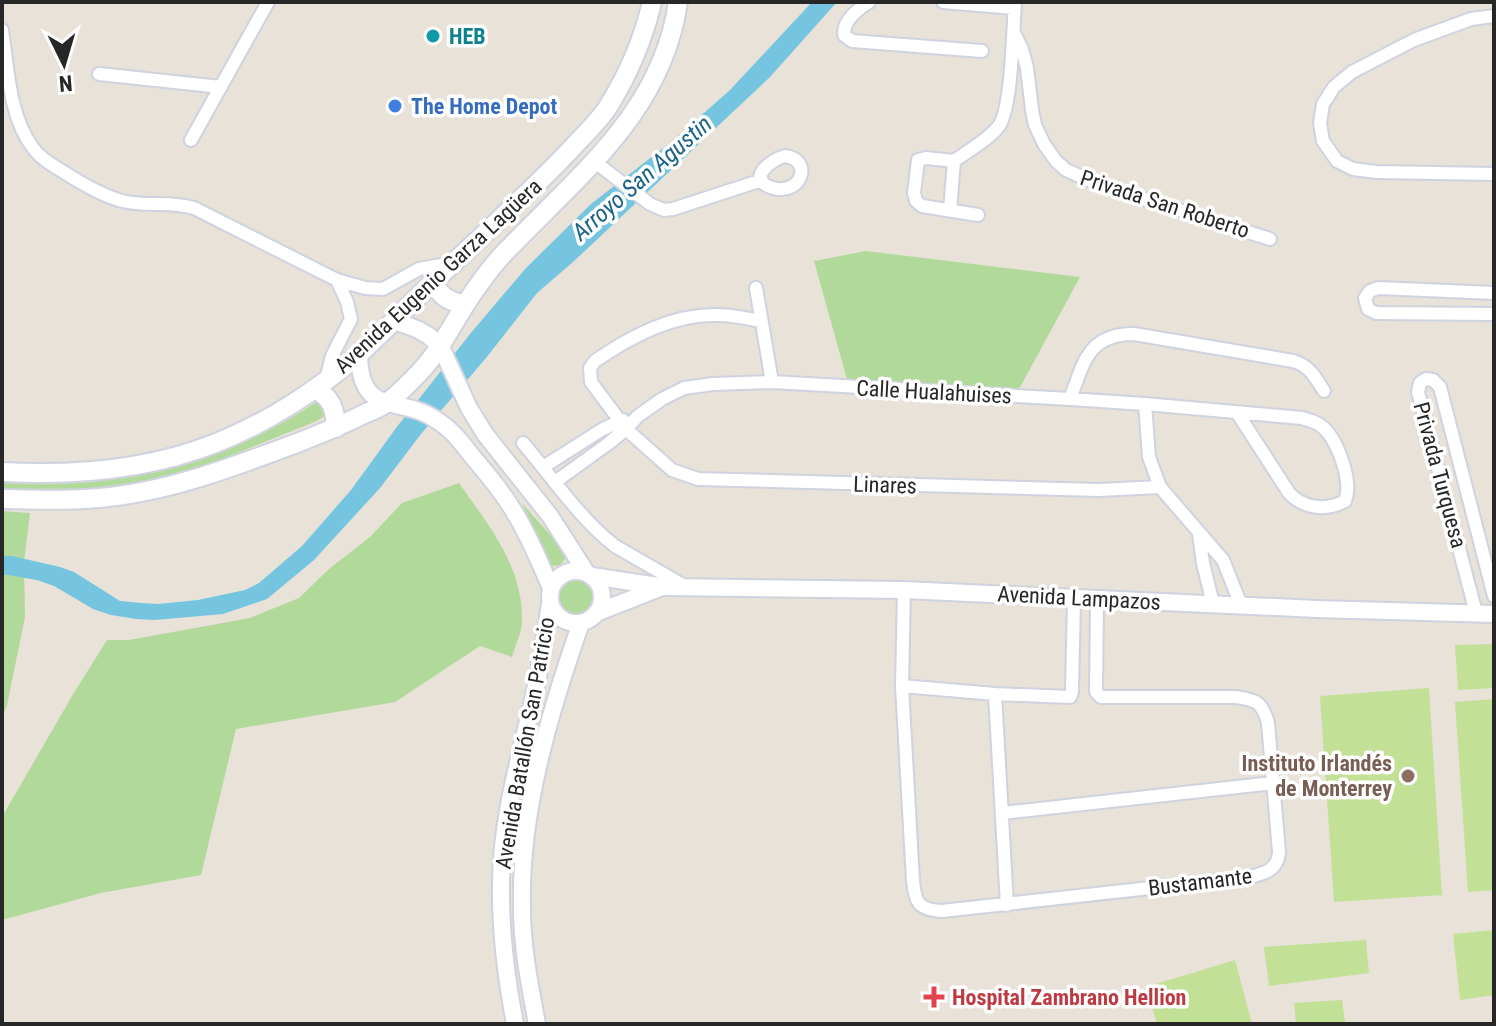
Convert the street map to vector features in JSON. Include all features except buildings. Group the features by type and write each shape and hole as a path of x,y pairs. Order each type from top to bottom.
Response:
{"main road":[{"name":"Avenida Eugenio Garza Lagüera","path":"2,472 86,472 186,453 244,430 320,386 359,354 455,263 601,117 636,56 652,2"},
{"name":"Avenida Eugenio Garza Lagüera","path":"2,499 101,498 182,483 336,428 386,403 415,377 441,347 465,305 511,246 620,133 654,80 678,2"},
{"path":"434,281 439,294 454,303 465,305"},
{"path":"320,386 329,398 336,428"}],"street":[{"path":"191,140 268,2"},
{"path":"869,2 850,18 844,28 844,35 852,41 982,51"},
{"path":"943,2 1015,5"},
{"name":"Privada San Roberto","path":"954,161 1001,123 1006,107 1015,5"},
{"path":"1494,16 1471,19 1414,40 1352,72 1334,87 1323,104 1320,123 1323,141 1337,161 1353,169 1494,174"},
{"path":"2,30 15,106 23,131 34,150 45,160 87,187 124,201 170,203 194,208 337,280 365,288 388,287 419,269 455,263"},
{"name":"Privada San Roberto","path":"1014,33 1027,68 1035,125 1050,153 1066,170 1100,185 1270,239"},
{"path":"99,74 221,87"},
{"path":"950,210 954,161 918,160 915,197 918,204 950,210 978,215"},
{"path":"595,162 650,204 664,210 762,180"},
{"path":"320,386 351,319 337,280"},
{"path":"756,288 772,382"},
{"path":"1494,293 1378,288 1370,291 1365,298 1368,309 1376,313 1494,314"},
{"name":"Linares","path":"760,321 715,315 680,319 661,325 595,361 590,368 591,382 622,425 672,470 698,479 1098,490 1160,487"},
{"path":"394,321 417,329 441,347 477,422 550,516 602,592 601,606 592,618 581,623 568,622 557,616 550,596 556,579 574,570 589,574"},
{"path":"1070,399 1088,354 1103,340 1122,334 1293,361 1310,370 1324,391"},
{"path":"359,354 359,368 365,387 371,395 386,403"},
{"name":"Privada Turquesa","path":"1476,613 1418,392 1420,383 1426,379 1433,380 1440,387 1494,596"},
{"name":"Calle Hualahuises","path":"555,482 622,425 684,388 772,382 1145,404 1302,418 1322,426 1338,452 1346,474 1348,493 1345,501 1321,507 1295,500 1238,414"},
{"name":"Avenida Batallón San Patricio","path":"386,403 432,416 463,444 518,518 550,596 537,681 515,778 502,856 504,964 515,1024"},
{"path":"1145,404 1149,457 1160,487 1223,560 1241,605"},
{"name":"Calle Hualahuises","path":"543,467 603,429 622,425"},
{"path":"523,443 604,538 686,587"},
{"path":"1444,489 1465,484"},
{"path":"1199,534 1213,604"},
{"name":"Avenida Lampazos","path":"589,574 664,587 904,590 1494,614"},
{"name":"Avenida Lampazos","path":"596,613 664,587"},
{"name":"Bustamante","path":"904,590 902,686 913,881 916,900 921,906 934,911 1007,905 1250,877 1269,871 1277,863 1279,852 1268,723 1261,705 1236,697 1101,697 1096,692 1097,599"},
{"path":"902,686 1070,697 1074,598"},
{"name":"Avenida Batallón San Patricio","path":"537,1024 522,910 525,834 562,677 581,623"},
{"path":"995,694 1007,905"},
{"path":"1002,813 1273,783"}],"green space":[{"path":"866,251 1080,277 1018,391 848,383 814,261"},
{"path":"319,400 326,415 317,421 192,471 157,481 70,493 2,491 2,483 87,482 168,469 245,442"},
{"path":"459,483 502,548 517,582 522,621 512,657 480,646 395,702 236,729 201,875 101,893 2,920 2,817 107,640 129,640 250,618 299,598 329,569 370,537 402,503"},
{"path":"522,503 566,553 560,565 553,566 546,562"},
{"path":"2,511 30,513 24,562 25,617 2,718"},
{"path":"577,580 590,586 596,599 590,612 577,618 564,612 558,599 564,586"},
{"path":"1494,644 1494,688 1458,690 1455,645"},
{"path":"1429,688 1442,895 1334,902 1320,696"},
{"path":"1494,699 1494,890 1468,892 1455,702"},
{"path":"1494,930 1494,995 1460,1000 1453,934"},
{"path":"1366,940 1369,973 1269,986 1264,947"},
{"path":"1235,960 1252,1024 1157,1024 1146,987"},
{"path":"1342,1000 1345,1022 1296,1024 1294,1003"}],"water":[{"name":"Arroyo San Agustin","path":"812,2 837,2 770,77 537,293 380,488 314,560 267,599 223,614 136,619 93,609 54,586 37,580 2,574 2,556 12,556 74,572 120,601 158,604 198,600 245,590 259,583 302,546 351,490 470,334 526,268 591,204 671,142 730,90"}],"place":[{"name":"HEB","path":"433,36"},
{"name":"The Home Depot","path":"395,106"},
{"name":"Instituto Irlandés de Monterrey","path":"1408,776"},
{"name":"Hospital Zambrano Hellion","path":"934,997"}]}
